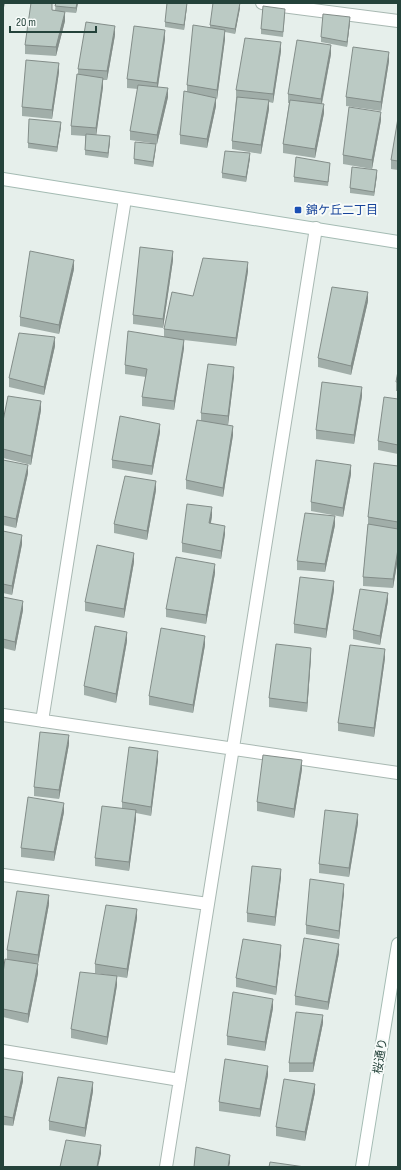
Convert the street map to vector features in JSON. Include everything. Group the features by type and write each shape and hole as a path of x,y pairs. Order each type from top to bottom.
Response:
{"street":[{"path":"262,3 398,22"},
{"path":"3,179 398,242"},
{"path":"42,721 125,199"},
{"path":"166,1167 316,228"},
{"path":"3,715 232,750 398,773"},
{"path":"3,875 208,904"},
{"name":"桜通り","path":"362,1167 398,944"},
{"path":"3,1051 180,1080"}],"building":[{"path":"31,3 52,3 52,10 65,12 56,47 25,45"},
{"path":"56,3 77,3 76,8 55,6"},
{"path":"167,3 187,3 184,25 165,22"},
{"path":"213,3 240,3 235,29 210,25"},
{"path":"263,6 285,9 283,32 261,29"},
{"path":"323,14 350,17 347,42 321,37"},
{"path":"86,22 115,26 107,71 78,69"},
{"path":"193,25 225,30 217,90 187,85"},
{"path":"134,26 165,30 157,83 127,79"},
{"path":"245,38 281,42 273,94 236,90"},
{"path":"297,40 331,45 321,99 288,94"},
{"path":"353,47 389,52 381,102 346,97"},
{"path":"26,60 59,63 52,110 22,107"},
{"path":"77,74 103,78 96,128 71,126"},
{"path":"138,85 168,88 157,135 130,131"},
{"path":"184,91 216,98 207,139 180,135"},
{"path":"237,97 269,100 261,145 232,141"},
{"path":"290,100 324,104 315,149 283,144"},
{"path":"349,107 381,112 372,160 343,155"},
{"path":"398,118 398,161 391,160"},
{"path":"29,119 61,122 57,147 28,143"},
{"path":"86,134 110,136 108,153 85,150"},
{"path":"135,142 156,144 153,162 134,159"},
{"path":"225,151 250,153 246,177 222,173"},
{"path":"296,157 330,163 328,182 294,177"},
{"path":"352,167 377,170 374,192 350,188"},
{"path":"140,247 173,251 163,319 133,315"},
{"path":"30,251 74,260 59,325 20,317"},
{"path":"203,258 248,262 236,338 164,329 172,292 193,296"},
{"path":"332,287 368,292 351,366 318,358"},
{"path":"128,331 184,340 174,401 142,397 147,369 125,365"},
{"path":"19,333 55,337 44,387 9,378"},
{"path":"208,364 234,367 228,416 201,413"},
{"path":"398,371 398,382 396,382"},
{"path":"322,382 362,387 354,435 316,430"},
{"path":"8,396 41,401 31,456 3,449 3,421"},
{"path":"384,397 398,399 398,445 378,441"},
{"path":"120,416 160,424 152,466 112,460"},
{"path":"197,420 233,426 223,488 186,480"},
{"path":"3,460 28,465 16,519 3,516"},
{"path":"316,460 351,465 343,508 311,502"},
{"path":"374,463 398,466 398,522 368,517"},
{"path":"125,476 156,481 147,531 114,524"},
{"path":"187,504 212,507 209,523 225,526 221,551 182,543"},
{"path":"305,513 335,516 325,564 297,561"},
{"path":"368,524 398,529 398,549 393,579 363,577"},
{"path":"3,531 22,535 12,586 3,584"},
{"path":"97,545 134,553 124,609 85,602"},
{"path":"176,557 215,564 206,615 166,609"},
{"path":"300,577 334,581 326,629 294,624"},
{"path":"360,589 388,593 380,636 353,630"},
{"path":"3,597 23,601 15,642 3,639"},
{"path":"95,626 127,632 116,694 84,686"},
{"path":"161,628 205,636 193,705 149,696"},
{"path":"276,644 311,648 307,703 269,698"},
{"path":"350,645 385,649 374,728 338,723"},
{"path":"40,732 69,735 59,790 34,787"},
{"path":"129,747 158,751 151,807 122,802"},
{"path":"263,755 302,760 294,809 257,802"},
{"path":"28,797 64,803 54,852 21,848"},
{"path":"102,806 136,810 129,862 95,858"},
{"path":"325,810 358,814 349,868 319,864"},
{"path":"252,866 281,869 275,917 247,913"},
{"path":"310,879 344,884 339,931 306,925"},
{"path":"17,891 49,895 38,955 7,950"},
{"path":"106,905 137,909 127,969 95,964"},
{"path":"304,938 339,944 328,1002 295,996"},
{"path":"243,939 281,945 276,987 236,978"},
{"path":"5,959 38,964 28,1014 3,1009 3,973"},
{"path":"80,972 117,976 107,1037 71,1029"},
{"path":"233,992 273,999 265,1042 227,1036"},
{"path":"296,1012 323,1015 313,1063 289,1063"},
{"path":"225,1059 268,1066 260,1109 219,1102"},
{"path":"3,1069 23,1072 13,1118 3,1116"},
{"path":"58,1077 93,1082 85,1128 49,1121"},
{"path":"284,1079 315,1084 305,1132 276,1127"},
{"path":"66,1140 101,1145 97,1167 60,1167"},
{"path":"196,1147 230,1155 228,1167 194,1167"},
{"path":"270,1162 305,1167 269,1167"}],"place":[{"name":"錦ケ丘二丁目","path":"298,210"}]}
